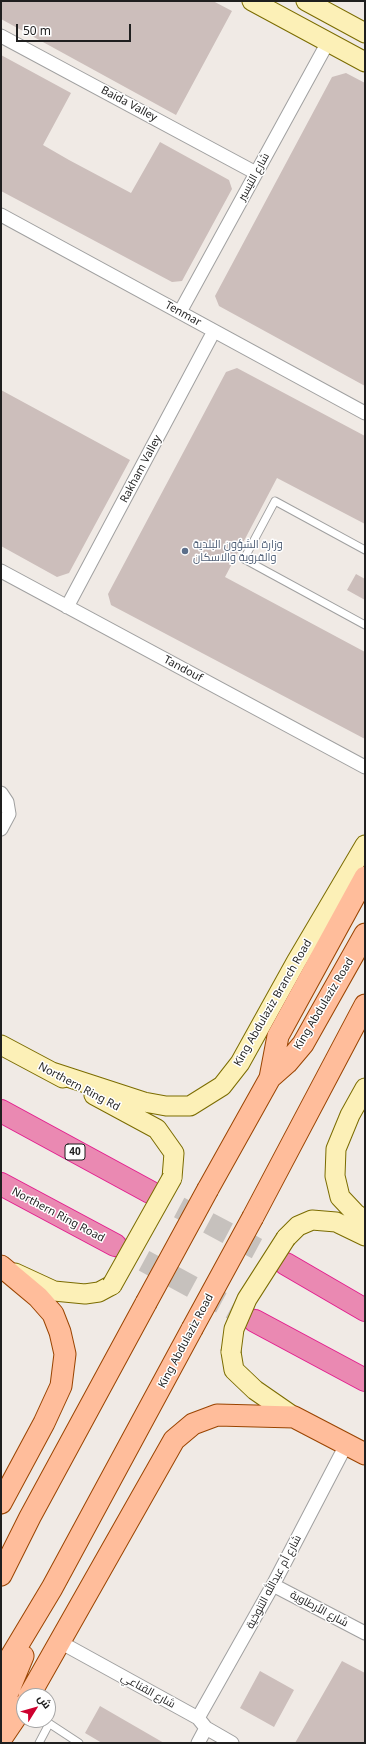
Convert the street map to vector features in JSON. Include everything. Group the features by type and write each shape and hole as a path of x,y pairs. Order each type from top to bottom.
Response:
{"highway":[{"name":"40","path":"1,1111 150,1192"},
{"name":"Northern Ring Road","path":"1,1184 115,1245"},
{"path":"286,1264 365,1310"},
{"path":"255,1321 365,1380"}],"main road":[{"path":"270,1078 278,1036 365,877"},
{"name":"King Abdulaziz Road","path":"1,1575 30,1517 270,1078 287,1063 302,1044 365,934"},
{"name":"King Abdulaziz Road","path":"1,1673 52,1588 311,1110 365,1005"},
{"path":"311,1110 365,1030"},
{"path":"1,1502 44,1423 61,1386 64,1354 60,1332 53,1314 38,1297 4,1267"},
{"path":"34,1688 174,1440 193,1424 217,1415 294,1417 365,1454"},
{"path":"1,1560 30,1517"},
{"path":"1,1709 52,1588"},
{"path":"1,1739 16,1717"}],"street":[{"path":"252,1 365,62"},
{"path":"306,1 365,33"},
{"name":"Baida Valley","path":"1,36 256,172"},
{"name":"شارع التيسير","path":"180,312 328,42"},
{"name":"Tenmar","path":"1,215 365,413"},
{"name":"Rakham Valley","path":"67,607 214,331"},
{"name":"Tandouf","path":"1,571 365,767"},
{"path":"1,793 7,802 9,814 1,829"},
{"name":"King Abdulaziz Branch Road","path":"52,1072 144,1102 166,1106 190,1106 222,1086 240,1063 296,962 365,845"},
{"name":"Northern Ring Rd","path":"1,1045 157,1129 174,1153 172,1178 112,1285 99,1292 85,1294 54,1290 4,1267"},
{"path":"294,1417 255,1390 234,1370 231,1352 234,1329 247,1299 286,1238 298,1226 312,1220 336,1222 360,1228 356,1214 340,1198 335,1176 336,1150 350,1114 365,1088"},
{"name":"شارع أم عبدالله التنوخية","path":"198,1743 202,1723 346,1445"},
{"name":"شارع الأرطاوية","path":"273,1585 365,1634"},
{"name":"شارع القناعي","path":"60,1642 202,1723 232,1743"}],"lane":[{"path":"365,550 275,501 244,559 365,625"},
{"path":"39,1743 45,1728"},
{"path":"56,1728 79,1743"}],"building":[{"path":"1,1 213,1 232,11 176,115 1,19"},
{"path":"1,55 71,93 43,145 69,160 131,193 160,142 229,180 232,189 182,281 172,282 1,191"},
{"path":"346,73 365,83 365,386 219,306 215,296 332,77"},
{"name":"وزارة الشؤون البلدية والقروية والاسكان","path":"237,368 365,436 365,524 277,478 225,577 365,652 365,739 111,605 108,594 226,372"},
{"path":"1,390 130,460 69,573 57,577 1,546"},
{"path":"356,574 365,579 365,600 347,590"},
{"path":"342,1661 365,1673 365,1743 295,1743"},
{"path":"260,1671 294,1690 274,1727 240,1708"},
{"path":"100,1706 164,1743 102,1743 85,1733"}],"tunnel":[{"path":"150,1192 286,1264"},
{"path":"115,1245 255,1321"}],"place":[{"name":"وزارة الشؤون البلدية والقروية والاسكان","path":"185,551"}]}
